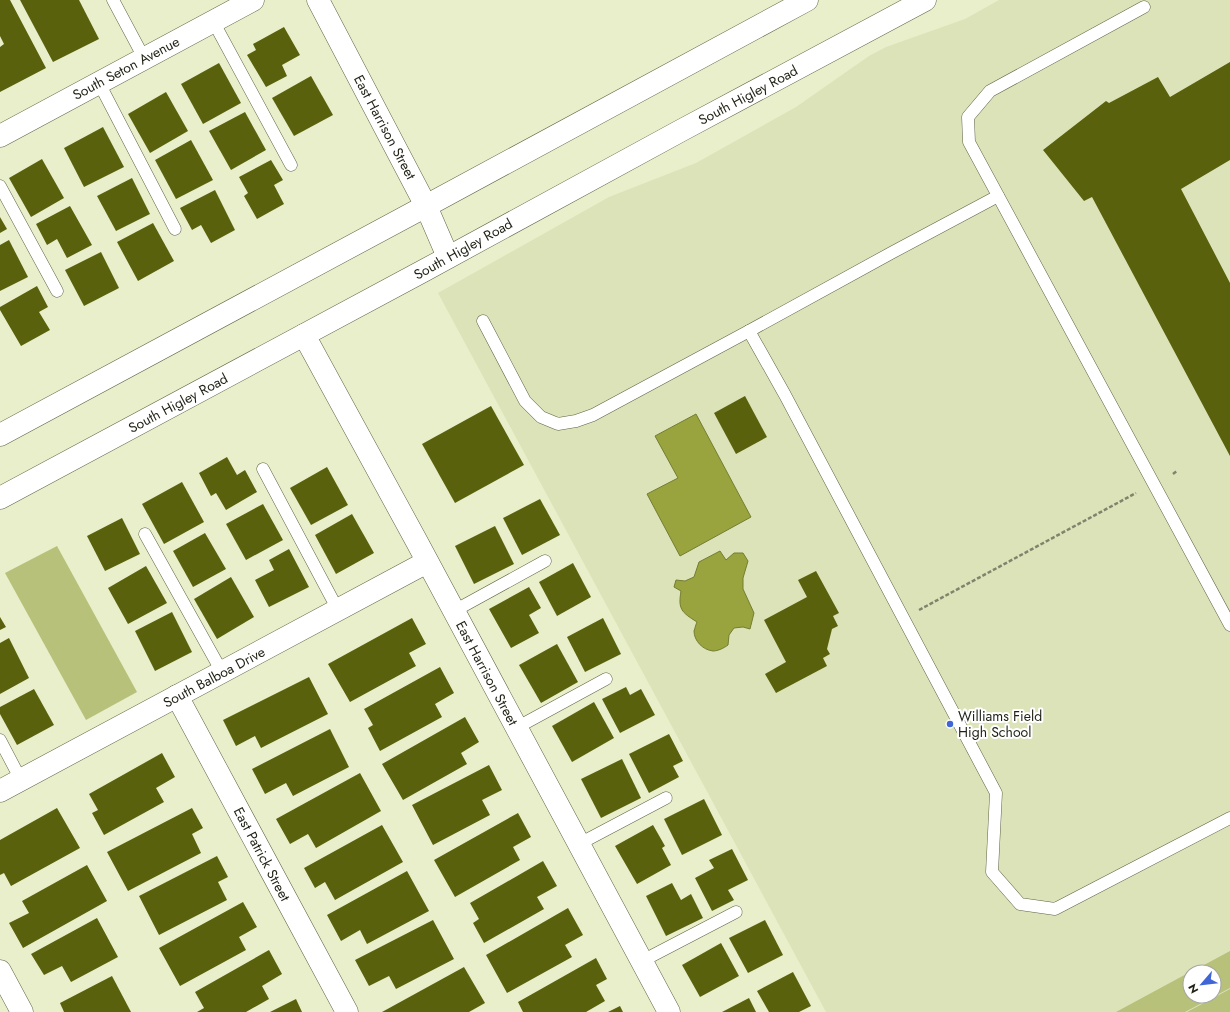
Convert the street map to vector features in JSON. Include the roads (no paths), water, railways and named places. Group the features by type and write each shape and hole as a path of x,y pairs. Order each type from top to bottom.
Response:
{"street":[{"name":"South Seton Avenue","path":"0,136 253,0"},
{"name":"East Harrison Street","path":"318,0 426,206 448,257"},
{"path":"0,435 807,0"},
{"name":"South Higley Road","path":"0,498 689,126 926,0"},
{"name":"East Harrison Street","path":"304,335 669,1012"},
{"name":"South Balboa Drive","path":"0,791 427,562"},
{"name":"East Patrick Street","path":"177,696 347,1012"},
{"path":"0,971 22,1012"}],"lane":[{"path":"113,0 144,58"},
{"path":"1144,7 990,91 968,117 969,142 1230,625"},
{"path":"214,21 291,165"},
{"path":"99,83 175,229"},
{"path":"0,186 57,291"},
{"path":"483,321 525,401 541,417 558,424 576,421 593,415 998,196"},
{"path":"749,331 785,395 996,793 992,872 1020,904 1055,908 1230,818"},
{"path":"262,469 338,610"},
{"path":"145,534 222,672"},
{"path":"454,611 545,561"},
{"path":"516,728 606,678"},
{"path":"0,740 21,780"},
{"path":"579,844 666,798"},
{"path":"642,961 736,912"}],"place":[{"name":"Williams Field High School","path":"950,724"}]}
